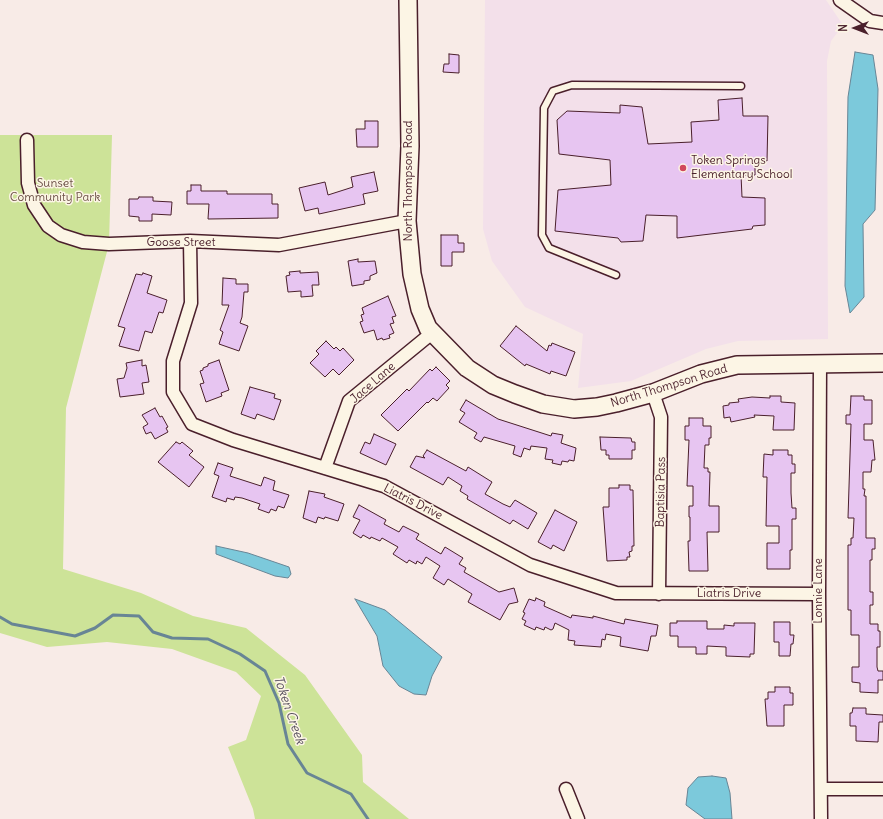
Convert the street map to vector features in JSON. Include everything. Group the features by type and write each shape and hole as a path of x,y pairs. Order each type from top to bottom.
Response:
{"street":[{"name":"North Thompson Road","path":"408,0 410,146 407,221 412,274 420,309 432,333 467,368 493,385 543,404 574,409 597,407 653,393 720,368 756,364 883,363"},
{"path":"840,0 870,21 883,23"},
{"name":"Goose Street","path":"28,140 28,172 30,193 41,217 48,226 61,235 83,242 110,244 190,241 280,245 407,221"},
{"name":"Liatris Drive","path":"190,241 191,302 173,361 173,392 192,424 233,440 384,486 530,565 616,593 819,594"},
{"name":"Jace Lane","path":"325,468 349,401 432,333"},
{"name":"Lonnie Lane","path":"820,364 819,594 821,819"},
{"name":"Baptisia Pass","path":"653,393 661,417 660,594"},
{"path":"566,789 578,819"},
{"path":"821,789 883,789"}],"lane":[{"path":"616,275 549,248 542,235 544,108 553,91 572,85 741,86"}],"shaded area":[{"path":"485,0 826,0 843,25 831,41 827,61 828,339 738,341 706,349 631,381 578,388 583,334 525,307 492,261 483,229"}],"green space":[{"name":"Sunset Community Park","path":"0,135 112,135 109,244 66,408 63,569 141,593 193,616 246,628 305,675 362,755 363,782 409,819 255,819 253,809 228,747 246,740 261,696 236,672 172,649 107,642 47,647 0,633"}],"water":[{"path":"855,52 873,55 878,89 875,210 863,224 864,297 850,313 845,286 848,97"},
{"path":"216,546 248,553 289,567 291,574 288,578 275,576 216,554"},
{"path":"355,599 385,610 442,657 432,676 426,695 414,694 399,686 383,666 377,636"},
{"path":"712,776 726,778 730,793 732,819 705,819 686,805 688,788 698,777"}],"building":[{"path":"449,54 459,55 459,73 443,72 444,64 449,64"},
{"name":"Token Springs Elementary School","path":"742,98 743,116 768,116 767,161 755,161 755,175 741,175 742,197 765,198 765,225 753,226 752,229 677,238 677,216 646,215 643,241 621,242 618,238 555,231 558,190 611,185 610,160 559,154 557,120 567,111 620,113 620,105 642,107 648,144 692,142 691,122 719,120 718,100"},
{"path":"365,121 378,121 378,147 357,147 356,129 365,129"},
{"path":"374,172 378,191 363,194 365,204 319,214 318,208 305,211 299,188 325,182 328,195 353,187 351,177"},
{"path":"191,185 201,185 201,191 227,191 227,194 272,194 272,204 278,204 278,218 208,219 209,204 187,204 187,191 191,191"},
{"path":"139,197 153,197 153,201 172,202 171,215 152,214 152,221 139,221 139,217 129,216 129,199 138,199"},
{"path":"441,235 458,235 458,243 464,243 464,252 452,252 452,266 441,266"},
{"path":"358,259 358,262 375,261 377,273 370,276 370,280 364,281 364,284 352,286 348,261"},
{"path":"300,271 300,273 318,272 319,285 312,285 313,296 301,297 301,291 288,292 286,276 290,275 289,272"},
{"path":"143,273 152,276 147,293 167,300 163,313 159,312 152,333 145,331 139,351 119,346 125,328 118,326 136,274 142,275"},
{"path":"223,278 236,279 236,284 248,284 248,292 244,292 242,317 240,323 248,326 239,351 219,344 223,332 220,330 229,305 222,305"},
{"path":"388,296 396,316 392,317 394,323 390,324 394,333 389,335 390,338 383,340 382,338 377,340 374,330 364,333 360,322 363,321 361,315 364,314 362,308"},
{"path":"516,326 547,351 549,345 551,346 552,343 575,352 566,376 551,371 550,374 526,364 525,366 500,346"},
{"path":"326,341 334,349 336,347 340,351 343,348 354,360 339,375 333,369 325,377 310,363 319,354 316,351"},
{"path":"142,360 142,366 146,365 149,382 142,383 144,394 120,397 117,379 124,378 127,368 126,363"},
{"path":"219,360 229,390 221,393 222,396 206,402 200,384 204,383 200,371 208,366 208,364"},
{"path":"436,367 450,381 446,385 449,388 437,401 433,398 428,403 427,402 398,431 381,415 407,389 409,391 430,369 432,371"},
{"path":"250,387 275,394 274,398 281,400 274,420 257,414 255,419 241,414"},
{"path":"770,396 781,396 781,402 795,403 794,430 773,430 774,416 754,415 755,417 731,422 730,417 724,418 723,406 729,405 729,403 739,402 738,399 752,397 770,398"},
{"path":"851,396 864,396 864,400 872,400 872,424 864,424 864,440 873,440 875,460 872,460 871,472 863,472 863,489 865,489 864,496 866,496 866,538 875,538 875,549 872,549 872,560 870,560 870,592 873,592 873,605 870,605 870,624 878,624 878,631 880,631 880,647 877,647 877,667 878,671 883,671 883,680 878,680 878,693 860,692 860,683 852,682 852,667 859,667 859,635 851,635 851,610 848,610 848,545 851,545 851,538 853,538 854,518 848,518 851,424 846,424 846,415 850,415"},
{"path":"466,400 498,419 551,436 552,433 563,435 561,443 576,448 574,461 562,461 561,465 552,463 553,460 545,459 547,448 531,446 530,450 524,448 521,457 513,454 515,446 484,437 481,442 474,438 477,433 459,422 465,413 460,410"},
{"path":"155,408 160,417 162,416 168,427 166,428 168,432 155,439 151,432 146,434 143,427 148,424 142,415"},
{"path":"689,418 703,418 703,426 711,426 711,438 709,438 709,445 705,445 704,468 708,468 708,472 710,472 709,506 719,506 719,532 707,532 708,571 689,571 689,506 693,506 693,486 687,486 689,440 685,440 685,426 689,426"},
{"path":"374,434 396,444 386,465 360,453 365,442 370,444"},
{"path":"600,437 631,438 632,442 635,442 635,450 632,450 632,459 609,459 609,455 606,455 606,450 601,450"},
{"path":"176,442 180,444 182,442 193,451 189,455 204,467 189,487 158,462"},
{"path":"427,450 466,471 468,467 492,482 485,494 510,507 515,500 537,513 528,529 513,520 510,524 467,499 468,496 460,491 462,486 448,477 443,485 410,467 416,456 425,458 423,456"},
{"path":"773,450 788,450 788,455 792,455 792,464 795,464 795,473 791,473 791,493 792,508 796,508 796,519 792,519 792,550 790,550 790,569 767,569 767,543 779,543 779,526 766,526 767,477 763,477 764,454 773,455"},
{"path":"218,463 233,468 230,476 261,486 264,477 275,481 273,490 289,495 284,508 278,506 276,511 271,509 269,513 258,509 260,504 242,498 235,497 234,500 227,498 226,502 212,497 219,476 214,474"},
{"path":"619,485 630,485 630,490 633,490 634,546 632,546 632,551 629,552 630,557 627,557 627,560 607,561 603,507 609,507 609,488 619,488"},
{"path":"309,491 325,494 324,497 344,504 338,521 325,517 324,519 318,517 316,523 303,518"},
{"path":"359,505 386,520 384,524 399,532 403,526 419,534 416,539 441,554 445,547 463,558 459,564 466,568 464,572 499,592 514,588 518,602 509,604 500,620 468,602 472,594 448,579 444,585 433,578 440,566 426,557 422,564 417,561 416,564 409,560 407,563 393,554 398,547 382,538 380,541 371,537 370,539 363,535 361,538 353,533 360,520 353,517"},
{"path":"555,510 577,522 564,551 553,545 551,549 538,542"},
{"path":"536,598 545,602 544,606 571,618 572,615 593,618 593,616 624,624 625,619 658,625 656,636 651,636 648,651 620,646 621,637 606,634 605,640 602,639 601,647 574,645 575,641 568,640 569,630 555,623 553,629 551,630 545,627 544,630 536,627 535,630 524,625 526,621 522,619 525,613 523,612 529,599 535,601"},
{"path":"677,621 707,621 707,629 724,629 724,625 734,626 734,623 755,623 754,654 750,654 750,657 726,656 726,647 707,646 707,654 696,654 696,647 678,647 678,636 670,636 670,623 677,623"},
{"path":"774,622 790,622 790,635 794,635 793,644 791,644 790,656 779,656 779,642 774,642"},
{"path":"775,687 790,687 790,693 793,693 793,705 784,705 784,726 767,726 765,699 768,699 768,692 775,692"},
{"path":"853,708 866,708 866,714 883,715 883,722 879,722 878,742 856,741 856,726 850,726 850,713 852,713"}],"waterway":[{"name":"Token Creek","path":"0,617 12,624 75,636 95,628 113,615 139,616 153,632 172,638 208,639 240,654 265,671 279,703 288,744 307,773 351,794 368,819"}],"place":[{"name":"Token Springs Elementary School","path":"683,168"}]}
